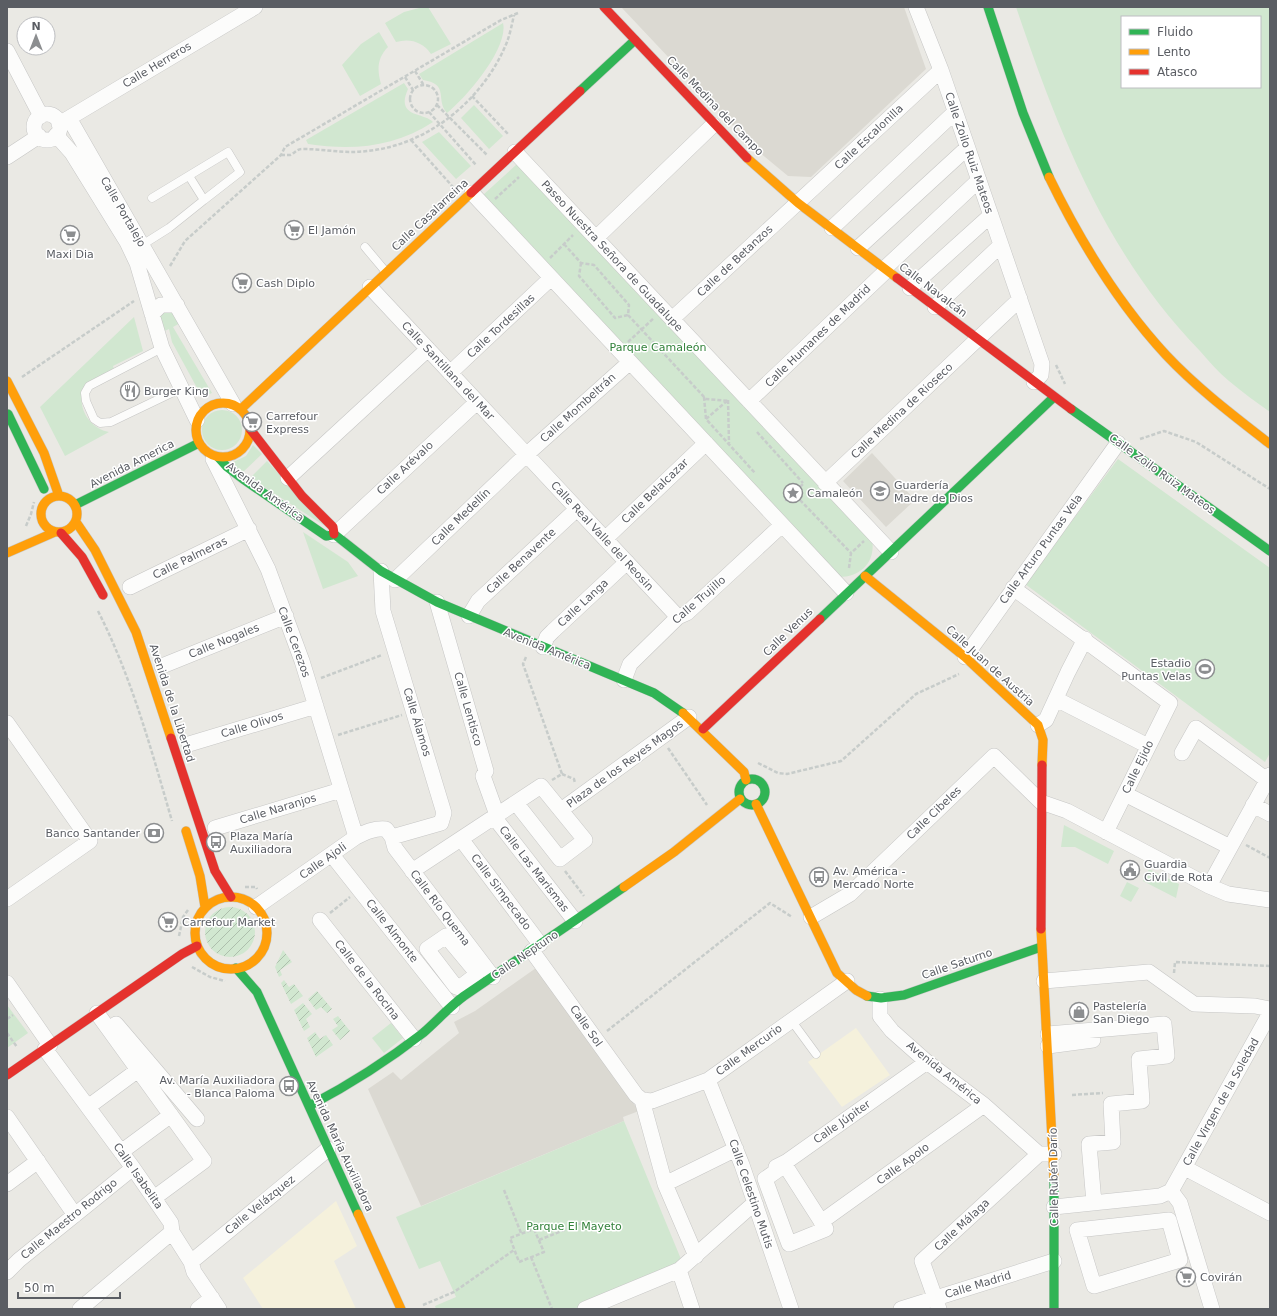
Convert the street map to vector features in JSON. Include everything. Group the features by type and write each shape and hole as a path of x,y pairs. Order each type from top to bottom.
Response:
{"street":[{"name":"Calle Herreros","path":"62,126 95,102 255,7"},
{"name":"Calle Medina del Campo","path":"604,7 713,125 744,156 798,203"},
{"name":"Calle Zoilo Ruiz Mateos","path":"916,7 955,112 1042,364 1041,375 1034,382"},
{"path":"988,7 1036,147 1077,231 1101,270 1154,340 1225,410 1270,444"},
{"name":"Calle Casalarreina","path":"237,406 386,272 464,192 515,152 635,40"},
{"path":"7,51 41,116"},
{"name":"Calle Escalonilla","path":"798,203 940,70"},
{"path":"832,228 955,112"},
{"path":"52,115 62,126 46,139 39,136 35,130 36,122 41,116 52,115"},
{"path":"596,238 713,125"},
{"name":"Calle Portalejo","path":"62,126 142,245 237,406"},
{"name":"Calle Portalejo","path":"62,126 72,153 127,242 137,264 162,348 197,420"},
{"path":"7,157 39,136"},
{"path":"858,248 967,148"},
{"name":"Paseo Nuestra Señora de Guadalupe","path":"515,152 667,314 733,395 749,402 891,552"},
{"name":"Calle Humanes de Madrid","path":"749,402 979,180"},
{"path":"464,192 485,207 782,524 849,591"},
{"name":"Calle Navalcán","path":"798,203 1054,397"},
{"name":"Calle de Betanzos","path":"667,314 798,203"},
{"path":"910,288 991,215"},
{"path":"935,307 1001,244"},
{"name":"Calle Tordesillas","path":"450,374 551,278"},
{"name":"Calle Santillana del Mar","path":"370,287 526,455"},
{"path":"978,340 1020,299"},
{"path":"152,314 161,305 177,305"},
{"name":"Calle Medina de Rioseco","path":"826,483 978,340"},
{"path":"288,478 428,349"},
{"name":"Calle Mombeltrán","path":"526,455 630,362"},
{"path":"7,381 44,453 59,496"},
{"name":"Calle Zoilo Ruiz Mateos","path":"1054,397 1270,551"},
{"name":"Calle Venus","path":"703,729 1054,397"},
{"name":"Calle Arévalo","path":"334,535 477,402"},
{"path":"220,403 237,406 249,422 250,429 248,441 241,450 230,456 215,456 199,443 196,436 197,420 208,407 220,403"},
{"path":"7,412 42,481 48,499"},
{"name":"Avenida América","path":"250,429 288,478 333,527 334,535"},
{"name":"Calle Arturo Puntas Vela","path":"969,660 1013,588 1118,442"},
{"name":"Avenida America","path":"75,505 199,443"},
{"name":"Calle Belalcazar","path":"605,539 706,443"},
{"name":"Calle Real Valle del Reosin","path":"526,455 678,617"},
{"name":"Calle Medellín","path":"395,580 526,455"},
{"name":"Avenida América","path":"215,456 243,479 326,536 334,535 395,580 469,616 654,693 689,717 703,729 745,776"},
{"name":"Calle Cerezos","path":"215,456 268,568 286,616 309,682 356,838"},
{"path":"11,550 58,532 67,531 76,522 77,511 75,505 68,498 59,496 48,499 41,509 40,515 34,526"},
{"name":"Calle Benavente","path":"469,616 478,601 577,509"},
{"path":"40,515 44,526 58,532 82,557 108,604"},
{"name":"Avenida de la Libertad","path":"76,522 95,550 136,632 150,671 200,830 215,871 232,897"},
{"name":"Calle Trujillo","path":"624,680 630,664 678,617 687,613 782,524"},
{"name":"Calle Palmeras","path":"130,587 249,530"},
{"path":"11,550 25,532"},
{"name":"Calle Langa","path":"537,645 627,562"},
{"name":"Calle Álamos","path":"381,571 383,611 444,813 441,823 392,837"},
{"name":"Calle Juan de Austria","path":"865,576 969,660 1038,726"},
{"path":"1013,588 1085,639 1046,720 1038,726 1043,740 1041,802 1067,812 1209,886 1228,894 1270,900"},
{"name":"Calle Lentisco","path":"438,602 486,771 483,776 496,816"},
{"name":"Calle Nogales","path":"162,666 286,616"},
{"name":"Calle Ejido","path":"1085,639 1170,703 1106,832"},
{"path":"1056,700 1148,746"},
{"name":"Calle Olivos","path":"189,744 316,706"},
{"name":"Plaza de los Reyes Magos","path":"560,810 689,717"},
{"path":"7,723 90,841 7,899"},
{"path":"1182,754 1196,728 1269,777 1209,886"},
{"name":"Calle Cibeles","path":"814,913 850,894 994,756 1041,802"},
{"path":"765,795 760,802 756,804 747,804 740,799 738,790 745,776 762,783 765,795 769,797 772,804"},
{"path":"412,871 541,786 585,840 561,863 516,803"},
{"name":"Calle Naranjos","path":"215,828 341,790"},
{"path":"1125,794 1232,843"},
{"name":"Calle Neptuno","path":"309,1106 336,1092 393,1055 452,1008 462,998 575,921 716,820 740,799"},
{"name":"Calle Rubén Darío","path":"1041,802 1041,947 1048,1040 1047,1154 1054,1207 1054,1309"},
{"path":"756,804 814,913 837,973 847,975 857,992 880,999"},
{"path":"1253,805 1270,814"},
{"name":"Calle Las Marismas","path":"496,816 575,921"},
{"path":"183,821 200,876 205,907"},
{"name":"Calle Ajoli","path":"256,908 356,838 378,828 386,829 392,837"},
{"name":"Calle Río Quema","path":"392,837 395,848 493,976"},
{"name":"Calle Simpecado","path":"461,839 536,948"},
{"name":"Calle Almonte","path":"332,855 452,1008"},
{"path":"232,897 245,900 256,908 263,916 266,927 266,938 263,948 257,958 247,965 236,968 217,966 202,954 197,946 194,935 195,925 199,915 205,907 222,898 232,897"},
{"name":"Calle de la Rocina","path":"320,920 414,1039"},
{"path":"7,1075 182,954 197,946"},
{"name":"Calle Saturno","path":"880,999 904,995 1041,947"},
{"name":"Calle Sol","path":"536,948 595,1039 636,1095 642,1100"},
{"name":"Avenida María Auxiliadora","path":"257,958 258,992"},
{"name":"Avenida María Auxiliadora","path":"236,968 258,992 401,1309"},
{"path":"1044,981 1149,972 1194,1004 1255,1006 1270,1009"},
{"name":"Calle Mercurio","path":"642,1100 652,1100 708,1080 790,1020 847,975"},
{"name":"Calle Isabelita","path":"7,983 47,1047 171,1223 172,1232 191,1262 194,1272 215,1303"},
{"name":"Avenida América","path":"880,999 880,1016 892,1030 927,1062 1047,1154"},
{"path":"100,1010 138,1070 204,1161 154,1198"},
{"path":"100,1010 197,1119"},
{"name":"Calle Virgen de la Soledad","path":"1171,1191 1270,1013"},
{"path":"1048,1040 1164,1024 1167,1056 1139,1058 1142,1101 1111,1104 1113,1142 1089,1144 1094,1203"},
{"path":"1048,1040 1064,1045 1077,1041 1137,1036"},
{"name":"Calle Júpiter","path":"755,1177 786,1162 927,1062"},
{"path":"88,1107 138,1070"},
{"name":"Calle Celestino Mutis","path":"708,1080 736,1149 791,1309"},
{"path":"642,1100 665,1184 696,1256"},
{"name":"Calle Apolo","path":"822,1222 984,1105"},
{"path":"121,1152 171,1115"},
{"path":"7,1117 75,1214"},
{"name":"Calle Velázquez","path":"191,1262 328,1149"},
{"path":"665,1184 736,1149"},
{"name":"Calle Málaga","path":"937,1304 922,1262 1047,1154"},
{"path":"7,1184 38,1161"},
{"path":"785,1165 822,1222 826,1229 789,1244 765,1179 785,1165"},
{"name":"Calle Maestro Rodrigo","path":"7,1272 19,1260 133,1168"},
{"path":"1185,1168 1270,1213"},
{"path":"1054,1207 1160,1196 1171,1191 1180,1203 1212,1309"},
{"path":"585,1309 679,1270 750,1207 756,1205"},
{"path":"1169,1220 1180,1260 1094,1286 1077,1230 1169,1220"},
{"path":"80,1309 172,1232"},
{"name":"Calle Madrid","path":"901,1309 937,1304 1054,1261"},
{"path":"679,1270 692,1309"},
{"path":"198,1309 215,1303"}],"lane":[{"path":"142,245 169,228 240,172 228,152 152,198"},
{"path":"188,176 204,200"},
{"path":"365,247 386,272"},
{"path":"162,348 89,386 85,393 86,402 94,419 100,423 111,422 182,388"},
{"path":"790,1020 816,1054"}],"path":[{"path":"162,280 185,241 281,155 285,147 501,20 518,13"},
{"path":"281,155 290,155 301,148 351,153 369,151 411,140 441,125 472,96 487,78 507,42 514,15"},
{"path":"415,71 423,84 435,89 439,97 437,105 430,112 420,113 412,108 410,98 413,90 423,84"},
{"path":"404,77 413,90"},
{"path":"472,96 508,134"},
{"path":"437,105 487,155"},
{"path":"430,112 476,165"},
{"path":"411,140 464,192"},
{"path":"485,207 520,177 527,165"},
{"path":"541,266 583,225"},
{"path":"564,244 581,263 594,265 629,305 628,314 704,397 706,419 756,474"},
{"path":"581,263 579,276 615,318 628,314"},
{"path":"22,377 138,298"},
{"path":"619,350 641,329 667,314"},
{"path":"1054,361 1066,386"},
{"path":"704,397 733,395"},
{"path":"733,395 733,405"},
{"path":"693,430 733,395"},
{"path":"729,444 733,395"},
{"path":"752,427 803,483"},
{"path":"1134,436 1141,439 1164,432 1196,442 1270,489"},
{"path":"800,500 786,500 786,487 800,487 800,500 851,553"},
{"path":"25,532 32,514 36,497"},
{"path":"849,591 848,577 851,553 872,532"},
{"path":"96,607 113,640 133,690 174,826"},
{"path":"537,645 523,664 562,774 541,786"},
{"path":"309,682 395,650"},
{"path":"745,776 752,762 763,765 778,773 787,774 841,761 916,694 940,684 966,670 969,660"},
{"path":"326,739 414,712"},
{"path":"660,738 716,820"},
{"path":"1232,843 1270,858"},
{"path":"561,863 593,908"},
{"path":"320,920 360,890"},
{"path":"595,1039 611,1029 770,903 791,918 814,913"},
{"path":"191,906 183,917 177,943 182,954 191,966 200,972 210,977 230,982"},
{"path":"1167,985 1174,979 1175,962 1270,966"},
{"path":"7,1033 16,1047"},
{"path":"504,1190 521,1234"},
{"path":"539,1240 584,1222"},
{"path":"534,1228 544,1252 519,1262 510,1238 521,1234 534,1228"},
{"path":"423,1305 454,1292 514,1250"},
{"path":"531,1257 552,1309"}],"shaded area":[{"path":"904,7 926,69 811,177 788,176 753,147 622,8"},
{"name":"Guardería Madre de Dios","path":"872,453 915,500 886,527 843,481"},
{"path":"536,968 639,1111 623,1117 624,1121 421,1206 368,1089 393,1072 401,1080 459,1033 454,1022 475,1011"},
{"path":"856,1028 890,1075 842,1107 808,1062"},
{"path":"336,1201 357,1246 334,1261 356,1309 263,1309 243,1278"}],"green space":[{"path":"428,7 451,44 431,54 424,46 416,42 406,40 396,42 385,23 404,12"},
{"path":"1016,7 1270,7 1270,412 1225,378 1217,370 1167,313 1137,274 1111,232 1088,190 1050,100"},
{"path":"503,23 503,33 493,59 475,85 447,113 442,103 439,89 431,82 423,80 419,74"},
{"path":"379,32 388,47 384,51 379,64 381,84 360,96 342,65 361,44"},
{"path":"404,83 408,89 405,98 405,105 408,110 433,122 404,137 373,145 341,147 308,144 306,140"},
{"path":"474,105 503,136 489,149 461,118"},
{"path":"439,132 471,166 456,179 422,142"},
{"name":"Parque Camaleón","path":"517,164 872,539 872,554 866,566 861,571 839,577 483,195"},
{"path":"174,310 182,322 173,327 212,393 202,397 172,342 169,329 160,333 158,313"},
{"path":"134,317 143,351 113,366 114,369 83,389 82,404 87,416 96,426 109,432 65,456 40,407"},
{"path":"226,410 233,413 239,419 242,430 241,438 233,447 226,450 218,450 211,447 203,438 202,426 205,419 214,411"},
{"path":"253,445 262,454 242,473 231,463 246,456"},
{"name":"Estadio Puntas Velas","path":"1118,459 1270,568 1270,753 1265,762 1025,584"},
{"path":"267,461 328,528 250,478"},
{"path":"303,532 348,562 358,576 323,589"},
{"path":"1064,825 1114,851 1108,864 1075,847 1061,847"},
{"path":"1149,869 1179,884 1176,898 1143,881"},
{"path":"1127,882 1139,888 1131,902 1120,896"},
{"path":"225,907 235,907 248,914 255,927 255,937 248,950 235,957 225,957 216,953 209,946 205,937 205,927 209,918 216,911"},
{"path":"283,950 292,962 280,970 282,975 279,977 275,967"},
{"path":"284,980 289,987 294,984 303,996 291,1004 281,983"},
{"path":"317,991 332,1009 327,1013 321,1007 316,1010 308,999"},
{"path":"303,1003 312,1014 306,1019 310,1027 304,1031 294,1010"},
{"path":"7,1005 28,1033 7,1048"},
{"path":"338,1016 350,1031 340,1040 332,1030 338,1026 333,1019"},
{"path":"391,1023 403,1038 384,1053 372,1038"},
{"path":"315,1032 320,1039 326,1035 333,1045 316,1057 307,1038"},
{"name":"Parque El Mayeto","path":"624,1121 683,1264 574,1309 436,1309 435,1306 456,1297 440,1261 419,1269 396,1217"}],"traffic: fast":[{"path":"988,7 1023,113 1049,177"},
{"path":"580,91 635,40"},
{"path":"820,619 1054,397"},
{"path":"1071,409 1270,551"},
{"path":"8,414 44,489"},
{"path":"75,505 199,443"},
{"path":"218,457 227,467 243,479 326,536 333,535"},
{"path":"334,534 381,571 437,602 654,693 683,713"},
{"path":"752,779 761,783 765,792 761,801 752,805 743,801 739,792 743,783 752,779"},
{"path":"309,1106 339,1090 382,1063 423,1033 464,996 624,887"},
{"path":"867,996 881,998 904,995 1041,947"},
{"path":"236,968 257,992 358,1214"},
{"path":"1054,1178 1054,1309"}],"traffic: slow":[{"path":"747,158 798,203 897,278"},
{"path":"1049,177 1087,248 1116,293 1148,335 1190,379 1270,444"},
{"path":"241,409 471,193"},
{"path":"7,381 44,453 59,496"},
{"path":"218,403 228,403 238,407 246,415 250,425 250,430 250,435 246,445 238,453 228,457 218,457 208,453 200,445 196,435 196,425 200,415 208,407 218,403"},
{"path":"63,496 72,501 76,507 77,514 76,521 72,527 63,532 55,532 46,527 42,521 41,510 46,501 52,497 63,496"},
{"path":"76,522 95,550 136,632 171,738"},
{"path":"7,553 55,532"},
{"path":"865,576 965,657 1038,725 1043,740 1042,765"},
{"path":"683,713 744,772 746,780"},
{"path":"624,887 674,852 740,799"},
{"path":"756,804 837,973 856,990 867,996"},
{"path":"186,831 200,876 205,907"},
{"path":"231,897 251,903 261,913 267,933 261,953 251,963 231,969 211,963 201,953 195,933 201,913 211,903 231,897"},
{"path":"1041,929 1054,1178"},
{"path":"358,1214 401,1309"}],"traffic: jam":[{"path":"604,7 747,158"},
{"path":"471,193 580,91"},
{"path":"897,278 1071,409"},
{"path":"250,429 302,496 333,527 334,534"},
{"path":"61,533 82,557 103,595"},
{"path":"703,729 820,619"},
{"path":"171,738 215,871 231,897"},
{"path":"1041,929 1042,765"},
{"path":"7,1075 182,954 197,946"}],"place":[{"name":"El Jamón","path":"294,230"},
{"name":"Maxi Dia","path":"70,235"},
{"name":"Cash Diplo","path":"242,283"},
{"name":"Burger King","path":"130,391"},
{"name":"Carrefour Express","path":"252,422"},
{"name":"Guardería Madre de Dios","path":"880,491"},
{"name":"Camaleón","path":"793,493"},
{"name":"Estadio Puntas Velas","path":"1205,669"},
{"name":"Banco Santander","path":"154,833"},
{"name":"Plaza María Auxiliadora","path":"216,842"},
{"name":"Guardia Civil de Rota","path":"1130,870"},
{"name":"Av. América - Mercado Norte","path":"819,877"},
{"name":"Carrefour Market","path":"168,922"},
{"name":"Pastelería San Diego","path":"1079,1012"},
{"name":"Av. María Auxiliadora - Blanca Paloma","path":"289,1086"},
{"name":"Covirán","path":"1186,1277"}]}
